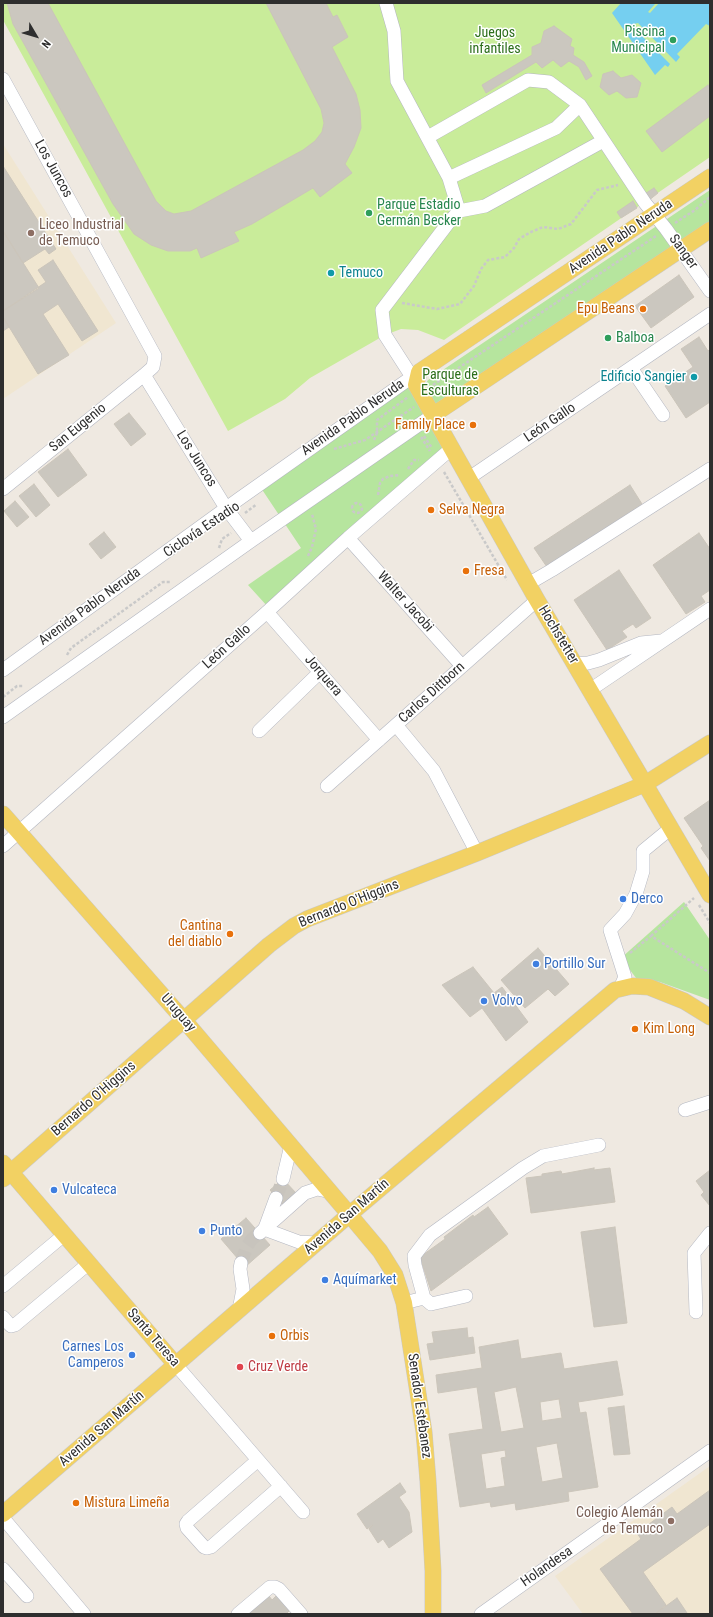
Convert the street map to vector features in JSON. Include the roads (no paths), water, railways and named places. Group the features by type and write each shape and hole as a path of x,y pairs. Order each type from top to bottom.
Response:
{"main road":[{"name":"Avenida Pablo Neruda","path":"415,375 710,177"},
{"path":"428,419 710,230"},
{"name":"Hochstetter","path":"415,375 419,399 428,419 452,448 537,600 645,784 671,828 706,878 710,894"},
{"name":"Bernardo O'Higgins","path":"6,1171 184,1020 269,945 294,926 307,919 477,853 645,784 710,743"},
{"name":"Uruguay","path":"3,814 184,1020 350,1214"},
{"path":"620,988 632,986 649,987 703,1009 710,1017"},
{"name":"Avenida San Martín","path":"3,1514 350,1214 615,990 620,988"},
{"name":"Santa Teresa","path":"6,1171 64,1235 176,1365"},
{"name":"Senador Estébanez","path":"350,1214 388,1262 401,1289 404,1303 417,1381 428,1481 433,1571 433,1614"}],"street":[{"path":"386,3 394,31 397,80 449,178 459,211"},
{"name":"Los Juncos","path":"3,79 155,356 148,371 226,508 251,541"},
{"path":"428,137 528,80 549,82 580,105 556,128 449,178"},
{"name":"Sanger","path":"580,105 631,182 710,291"},
{"path":"415,375 385,335 382,310 449,222 459,211 486,206 603,141"},
{"name":"León Gallo","path":"469,478 710,314"},
{"path":"631,368 663,415"},
{"name":"San Eugenio","path":"3,489 148,371"},
{"name":"Avenida Pablo Neruda","path":"3,670 226,508 415,375"},
{"path":"3,717 251,541 428,419"},
{"name":"León Gallo","path":"3,846 267,612 348,538 452,448"},
{"path":"528,584 710,469"},
{"name":"Walter Jacobi","path":"348,538 462,666"},
{"name":"Carlos Dittborn","path":"327,786 537,600"},
{"path":"590,690 710,609"},
{"name":"Jorquera","path":"267,612 379,740"},
{"path":"575,664 599,660 640,643 663,641"},
{"path":"259,732 320,672"},
{"path":"396,726 434,771 477,853"},
{"path":"620,988 625,976 610,930 625,914 636,894 643,871 643,851 671,828"},
{"path":"685,1110 710,1102"},
{"path":"283,1179 291,1145"},
{"path":"466,1296 431,1304 424,1298 414,1256 430,1235 523,1168 543,1156 600,1145"},
{"path":"262,1231 305,1193 317,1189 331,1192"},
{"path":"262,1231 276,1198"},
{"path":"262,1231 299,1242 316,1243"},
{"path":"696,1312 694,1253 710,1233"},
{"path":"3,1286 64,1235"},
{"path":"240,1310 243,1289 240,1269 241,1263"},
{"path":"3,1317 12,1326 15,1325 88,1264"},
{"path":"404,1303 424,1298"},
{"name":"Santa Teresa","path":"176,1365 303,1512"},
{"name":"Holandesa","path":"481,1614 710,1451"},
{"path":"258,1460 188,1521 186,1524 187,1528 204,1547 210,1547 280,1486"},
{"path":"3,1518 84,1614"},
{"path":"3,1569 27,1596"},
{"path":"238,1614 270,1587 275,1587 279,1589 301,1614"}],"water":[{"name":"Piscina Municipal","path":"621,3 655,4 648,12 650,13 659,3 710,3 710,26 706,24 677,54 680,57 676,62 638,23 634,24 633,27 670,64 668,67 665,65 655,75 612,13"}],"tunnel":[{"path":"276,1198 283,1179"},
{"path":"241,1263 247,1246 252,1239 260,1233"}],"place":[{"name":"Piscina Municipal","path":"673,40"},
{"name":"Parque Estadio Germán Becker","path":"369,213"},
{"name":"Liceo Industrial de Temuco","path":"31,233"},
{"name":"Temuco","path":"331,273"},
{"name":"Epu Beans","path":"643,309"},
{"name":"Balboa","path":"608,338"},
{"name":"Edificio Sangier","path":"694,377"},
{"name":"Family Place","path":"473,425"},
{"name":"Selva Negra","path":"431,510"},
{"name":"Fresa","path":"466,571"},
{"name":"Derco","path":"623,899"},
{"name":"Cantina del diablo","path":"230,934"},
{"name":"Portillo Sur","path":"536,964"},
{"name":"Volvo","path":"484,1001"},
{"name":"Kim Long","path":"635,1029"},
{"name":"Vulcateca","path":"54,1190"},
{"name":"Punto","path":"202,1231"},
{"name":"Aquímarket","path":"325,1280"},
{"name":"Orbis","path":"272,1336"},
{"name":"Carnes Los Camperos","path":"132,1355"},
{"name":"Cruz Verde","path":"240,1367"},
{"name":"Mistura Limeña","path":"76,1503"},
{"name":"Colegio Alemán de Temuco","path":"671,1521"}],"park label":[{"name":"Juegos infantiles","path":"495,42"},
{"name":"Parque de Esculturas","path":"450,384"}]}
